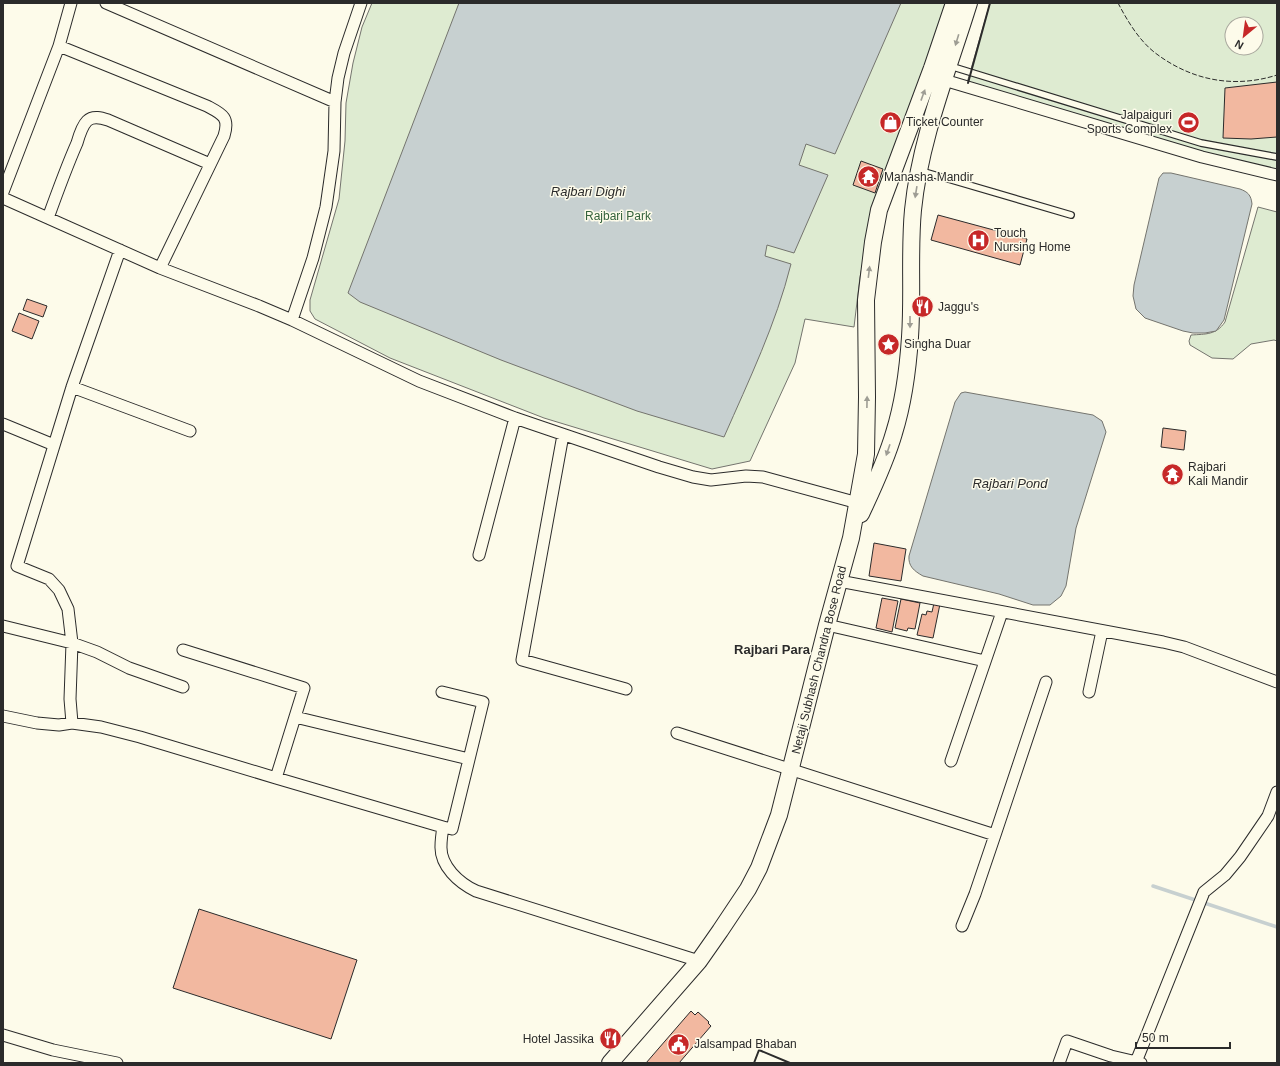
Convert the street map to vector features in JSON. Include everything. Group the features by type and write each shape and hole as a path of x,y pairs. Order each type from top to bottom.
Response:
{"street":[{"path":"3,192 59,46 71,3"},
{"path":"106,3 335,102"},
{"path":"292,320 313,258 326,207 334,151 335,102 341,62 361,3"},
{"name":"Netaji Subhash Chandra Bose Road","path":"610,1063 699,961 720,931 748,889 759,868 779,815 792,770 827,625 851,538 858,503 866,454 866,300 872,249 879,210 905,136 932,68 954,3"},
{"name":"Netaji Subhash Chandra Bose Road","path":"851,538 880,472 894,432 902,396 910,336 913,211 919,170 932,118 969,3"},
{"path":"59,46 207,106 222,114 225,120 226,128 160,268"},
{"path":"947,73 1202,157 1277,175"},
{"path":"48,218 66,167 83,127 87,121 92,118 100,117 108,120 210,164"},
{"path":"3,198 160,268 292,320 419,381 514,418 693,477 711,480 746,476 764,477 858,503"},
{"path":"72,723 70,699 72,643 68,609 59,590 49,579 17,566 72,387 120,250"},
{"path":"72,387 190,432"},
{"path":"479,555 514,418"},
{"path":"3,424 54,445"},
{"path":"563,435 522,660 626,689"},
{"path":"839,581 1184,647 1277,682"},
{"path":"951,761 1002,612"},
{"path":"827,625 985,661"},
{"path":"3,626 72,643 97,652 129,668 183,687"},
{"path":"1090,692 1102,631"},
{"path":"183,650 304,688 276,778"},
{"path":"962,926 975,894 1046,682"},
{"path":"3,716 37,723 59,725 72,723 101,727 140,737 452,829 483,702 442,692"},
{"path":"295,717 469,759"},
{"path":"677,733 995,835"},
{"path":"1059,1063 1067,1040 1111,1056 1138,1062 1204,892 1226,875 1273,818 1277,792"},
{"path":"443,827 441,847 445,863 455,877 468,888 699,961"},
{"path":"3,1035 53,1050 117,1063"}],"lane":[{"path":"947,73 1202,143 1277,157"},
{"path":"919,170 1071,215"}],"green space":[{"name":"Rajbari Dighi","path":"372,3 950,3 874,208 860,277 854,327 805,319 795,363 750,461 712,469 544,418 390,358 315,319 310,311 310,300 339,199 345,141 346,103 353,63 362,27"},
{"name":"Jalpaiguri Sports Complex","path":"990,3 1277,3 1277,172 1230,162 967,83"},
{"path":"1258,207 1277,212 1277,341 1274,340 1251,344 1233,359 1212,358 1190,345 1189,341 1191,335 1214,332 1225,322"}],"water":[{"name":"Rajbari Dighi","path":"459,3 901,3 835,154 806,144 799,165 828,175 794,253 767,245 765,256 791,264 770,330 724,437 637,411 501,360 360,302 348,293"},
{"path":"1163,173 1171,173 1240,189 1247,193 1251,198 1252,204 1224,320 1216,331 1193,333 1183,331 1145,318 1136,309 1133,296 1134,285 1159,178"},
{"name":"Rajbari Pond","path":"965,392 1093,415 1102,421 1106,432 1076,528 1066,586 1061,596 1050,605 1033,605 999,594 923,576 914,570 910,563 909,556 955,402 961,393"}],"building":[{"path":"1277,82 1277,137 1251,139 1223,138 1225,88"},
{"name":"Ticket Counter","path":"887,118 897,122 895,126 885,122"},
{"name":"Manasha Mandir","path":"861,161 883,169 875,193 853,185"},
{"name":"Touch Nursing Home","path":"938,215 1027,239 1020,265 931,240"},
{"path":"27,299 47,306 43,317 23,310"},
{"path":"19,313 39,321 32,339 12,331"},
{"path":"1163,428 1186,431 1184,450 1161,447"},
{"path":"874,543 906,549 901,581 869,576"},
{"path":"882,598 898,601 892,632 876,628"},
{"path":"901,599 920,603 915,629 908,628 907,631 895,628"},
{"path":"934,603 940,604 933,638 917,635 922,614 926,615 927,611 932,612"},
{"path":"199,909 357,960 331,1039 173,988"},
{"name":"Jalsampad Bhaban","path":"691,1011 695,1015 698,1012 709,1022 708,1023 711,1026 679,1063 646,1063"}],"waterway":[{"path":"1153,886 1277,927"}],"fence":[{"path":"1118,3 1133,29 1148,47 1168,62 1182,69 1212,79 1228,81 1261,79 1277,75"}],"wall":[{"path":"968,83 990,3"},
{"path":"754,1063 759,1050 790,1063"}],"place":[{"name":"Ticket Counter","path":"891,122"},
{"name":"Jalpaiguri Sports Complex","path":"1188,122"},
{"name":"Manasha Mandir","path":"868,177"},
{"name":"Touch Nursing Home","path":"979,240"},
{"name":"Jaggu's","path":"923,307"},
{"name":"Singha Duar","path":"889,344"},
{"name":"Rajbari Kali Mandir","path":"1173,474"},
{"name":"Hotel Jassika","path":"610,1039"},
{"name":"Jalsampad Bhaban","path":"678,1044"}],"district":[{"name":"Rajbari Para","path":"772,649"}],"park label":[{"name":"Rajbari Park","path":"618,216"}]}
